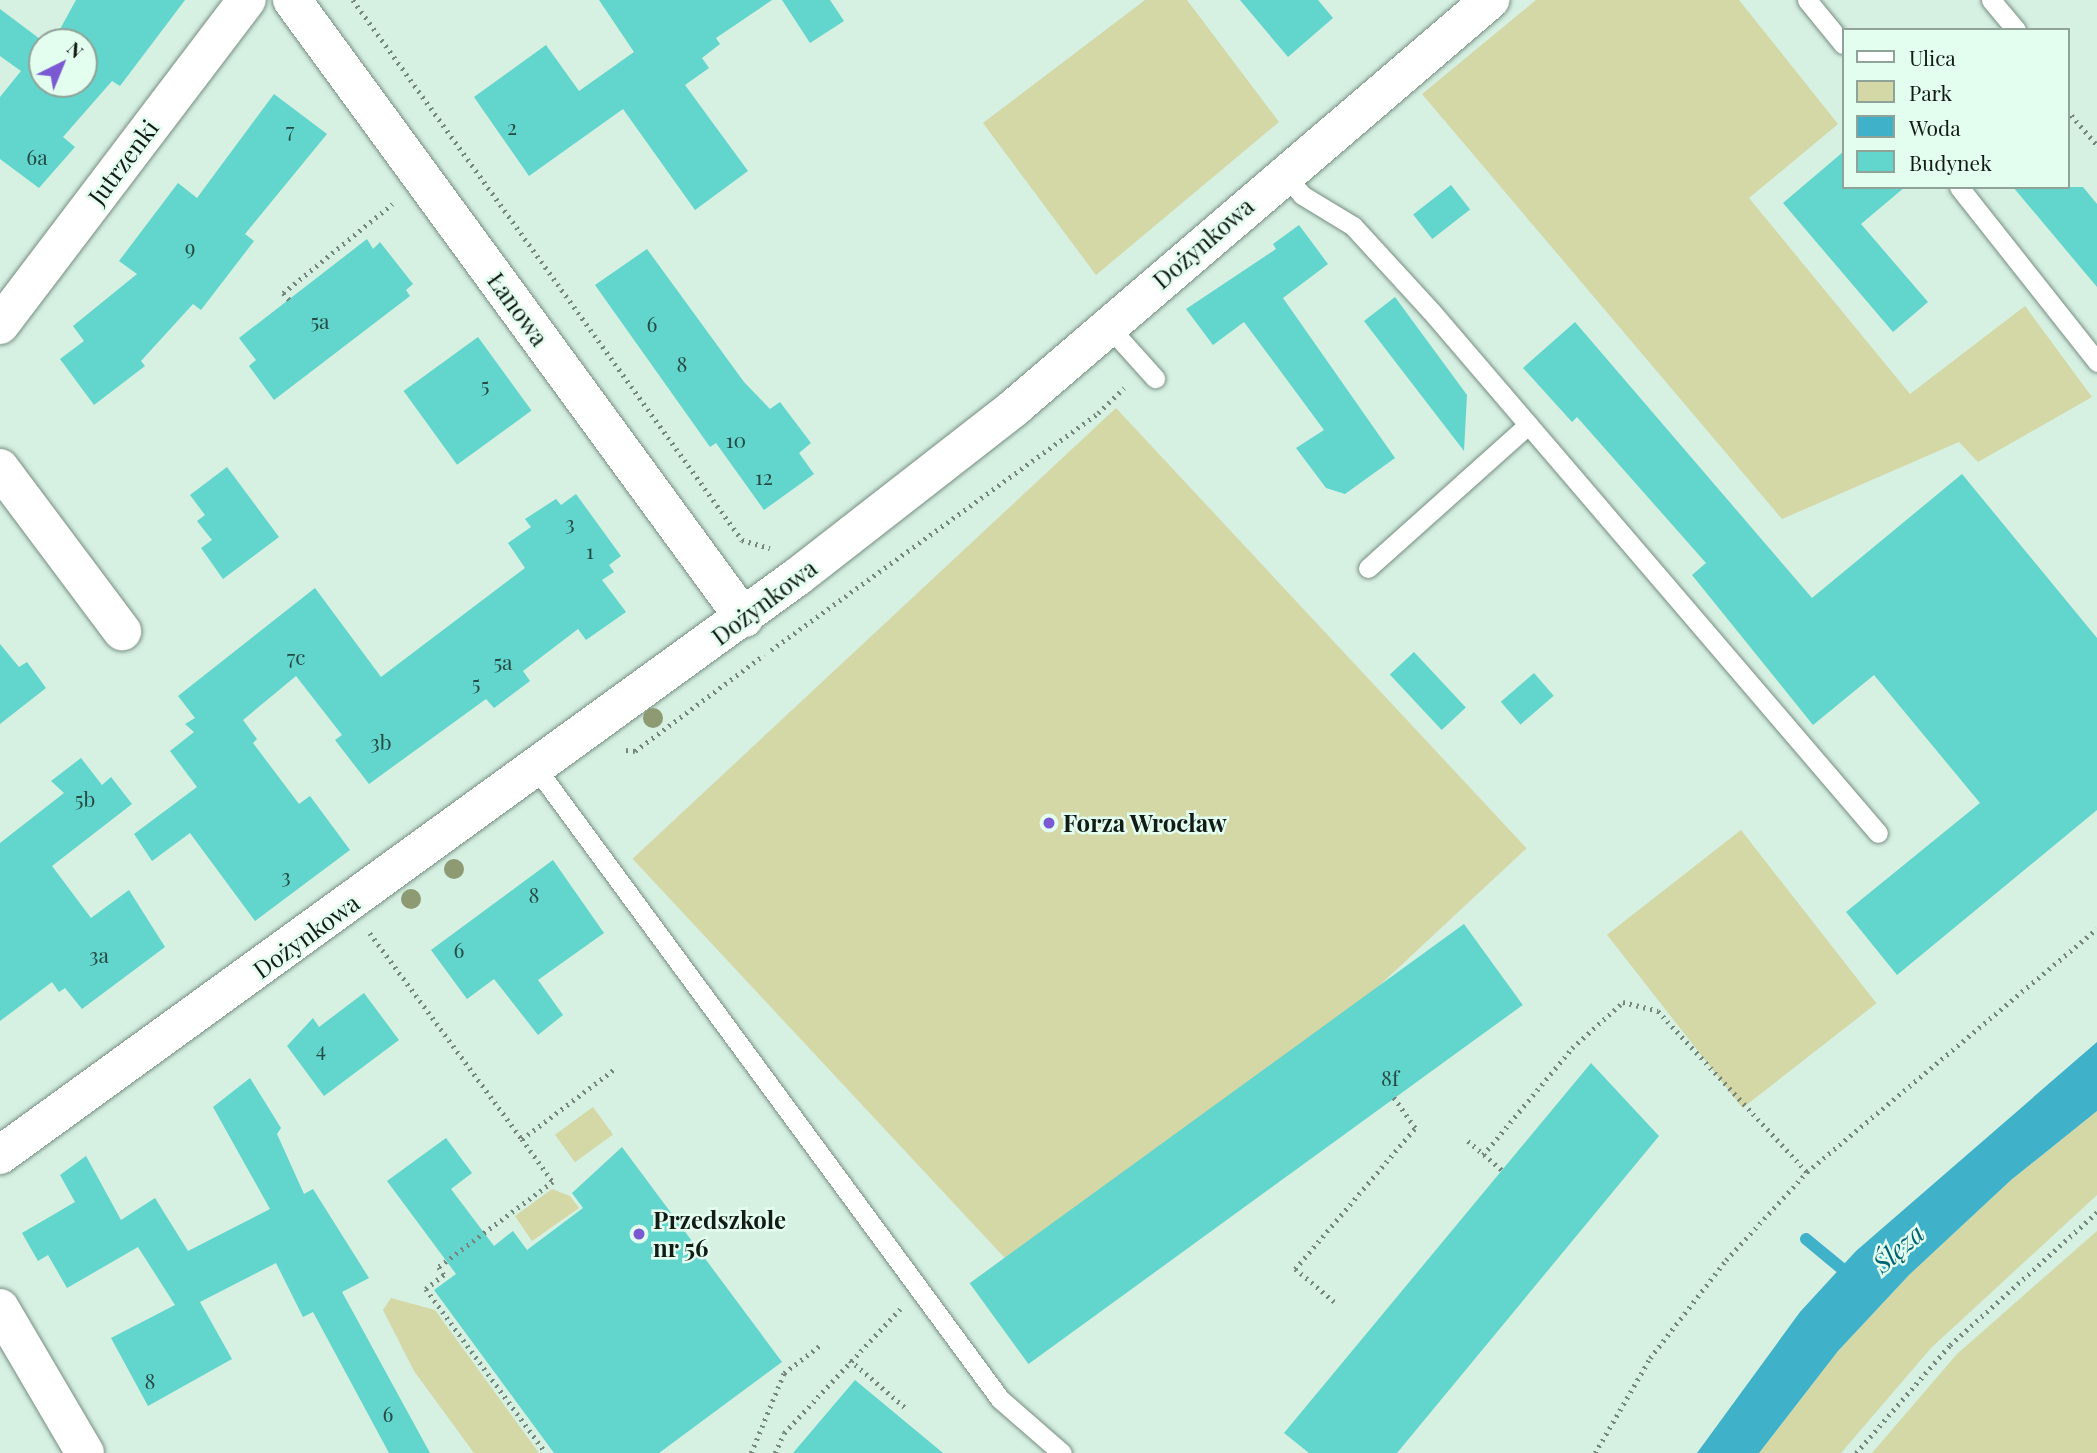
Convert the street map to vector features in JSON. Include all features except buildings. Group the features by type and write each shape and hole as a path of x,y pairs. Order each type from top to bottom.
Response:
{"street":[{"name":"Jutrzenki","path":"0,324 247,0"},
{"name":"Łanowa","path":"292,0 744,618"},
{"name":"Dożynkowa","path":"0,1155 744,618 1109,327 1489,0"},
{"path":"0,468 122,631"},
{"path":"0,1307 85,1453"}],"lane":[{"path":"1807,0 1842,43"},
{"path":"1991,0 2014,28"},
{"path":"1284,174 1302,195 1353,226 1528,425 1878,833"},
{"path":"1961,189 2097,362"},
{"path":"1109,327 1155,377"},
{"path":"1368,568 1528,425"},
{"path":"536,768 1000,1399 1062,1453"}],"path":[{"path":"353,0 742,540 768,545 775,555"},
{"path":"2069,112 2097,145"},
{"path":"289,300 283,293 395,202"},
{"path":"348,905 553,1182 439,1267 444,1275 426,1289 546,1453"},
{"path":"1595,1453 1650,1358 1726,1260 1807,1172 2097,929"},
{"path":"1483,1155 1572,1048 1623,1002 1658,1011 1807,1172"},
{"path":"522,1139 616,1068"},
{"path":"1334,1302 1295,1269 1415,1128 1391,1094"},
{"path":"1468,1141 1502,1170"},
{"path":"1856,1453 1950,1345 2097,1212"},
{"path":"775,1453 784,1433 850,1360 923,1292"},
{"path":"751,1453 784,1373 822,1344"},
{"path":"850,1360 907,1409"}],"green space":[{"path":"1145,0 1187,0 1279,122 1096,275 983,123"},
{"path":"1536,0 1739,0 1838,124 1749,198 1910,394 2025,306 2092,397 1978,462 1959,442 1782,519 1422,94"},
{"name":"Forza Wrocław","path":"1116,408 1527,848 1043,1299 633,859"},
{"path":"1741,830 1876,1003 1742,1108 1607,935"},
{"path":"593,1107 613,1135 575,1162 555,1135"},
{"path":"2097,1111 2097,1195 1931,1348 1841,1453 1759,1453 1838,1351 1909,1275 2011,1180"},
{"path":"552,1189 570,1196 579,1208 532,1241 515,1216"},
{"path":"2097,1231 2097,1453 1872,1453 1957,1354"},
{"path":"391,1298 435,1310 539,1453 474,1453 414,1371 383,1310"}],"water":[{"name":"Ślęza","path":"2097,1042 2097,1111 2011,1180 1909,1275 1838,1351 1759,1453 1697,1453 1800,1312 1856,1251"}],"waterway":[{"path":"1806,1239 1841,1268"}],"place":[{"name":"Forza Wrocław","path":"1049,823"},
{"name":"Przedszkole nr 56","path":"639,1234"}]}
